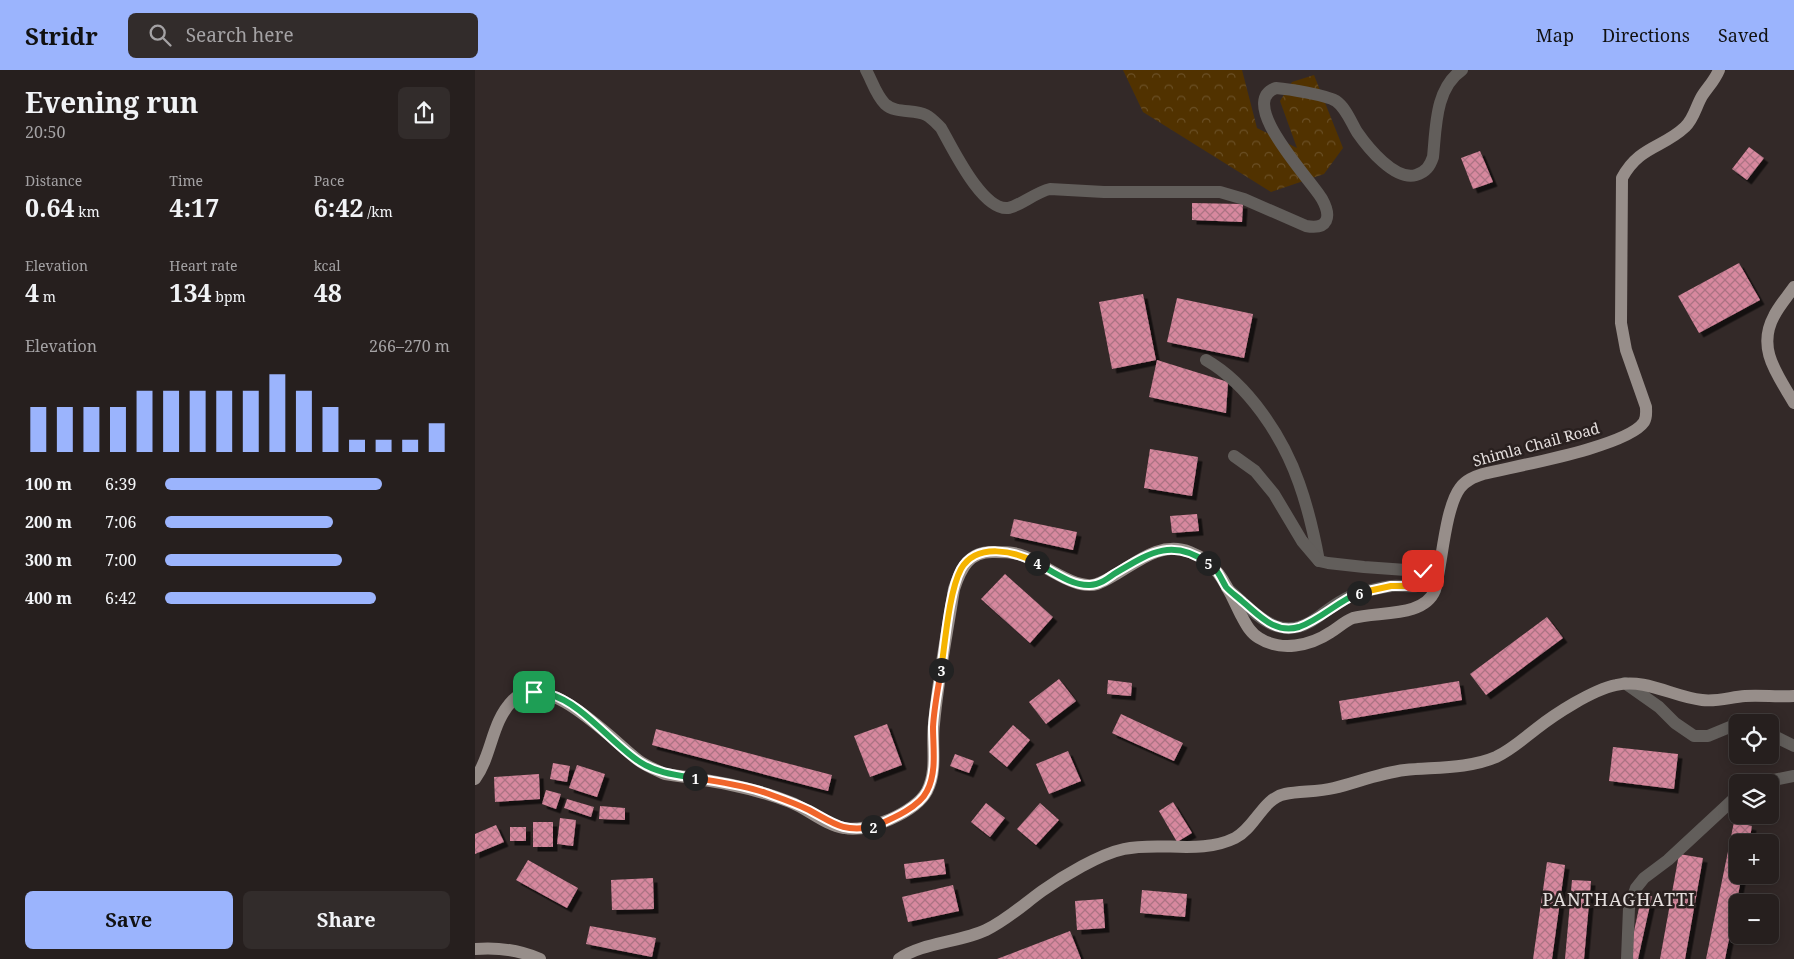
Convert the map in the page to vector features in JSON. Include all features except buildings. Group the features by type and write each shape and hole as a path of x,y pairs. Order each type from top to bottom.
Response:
{"main road":[{"name":"Shimla Chail Road","path":"475,779 480,773 506,708 514,698 523,693 534,692 549,694 570,704 639,762 665,774 748,787 791,802 830,823 844,828 861,829 873,827 895,817 918,802 927,791 934,760 933,726 954,589 962,568 968,561 979,554 1009,552 1024,556 1066,578 1088,585 1096,584 1152,554 1169,549 1181,550 1199,556 1215,568 1246,624 1253,633 1266,641 1283,646 1296,646 1319,639 1355,618 1426,604 1432,598 1439,577 1447,527 1457,493 1471,478 1601,446 1620,438 1643,422 1647,414 1646,407 1626,350 1621,323 1622,178 1643,152 1678,132 1689,123 1699,102 1719,70"},
{"path":"1794,287 1773,317 1767,338 1768,357 1794,403"},
{"path":"899,959 910,952 953,941 989,928 1063,878 1107,854 1145,846 1183,847 1205,845 1235,838 1253,824 1274,798 1284,794 1332,788 1365,778 1403,770 1455,766 1487,760 1511,748 1549,719 1601,690 1625,683 1641,684 1704,701 1718,701 1745,696 1794,696"},
{"path":"475,949 511,950 540,959"}],"street":[{"path":"867,70 878,95 891,108 925,115 937,124 973,182 987,198 999,206 1008,208 1043,191 1050,190 1104,192 1208,191 1234,195 1306,226 1314,227 1323,225 1327,221 1327,210 1315,189 1281,146 1264,108 1267,93 1276,88 1334,100 1343,108 1357,131 1375,153 1401,175 1410,177 1420,174 1431,164 1442,97 1452,80 1462,70"},
{"path":"1205,360 1233,378 1259,408 1281,446 1300,484 1319,560"},
{"path":"1227,588 1261,619 1281,628 1289,629 1311,622 1346,599 1359,593 1391,586 1417,586 1426,583 1429,576 1426,572 1356,566 1319,560 1302,541 1274,494 1255,472 1234,456"},
{"path":"1625,683 1659,707 1675,723 1694,736 1708,736 1729,727"},
{"path":"1779,738 1794,746"},
{"path":"1779,779 1794,776"},
{"path":"1627,959 1629,908 1636,888 1644,878 1668,860 1729,803"}],"green space":[{"path":"1123,70 1242,70 1257,128 1297,148 1280,101 1292,82 1314,75 1343,148 1324,174 1271,192 1143,112"}],"district":[{"name":"PANTHAGHATTI","path":"1619,899"}],"route":[{"path":"534,692 549,694 570,704 639,762 653,769 665,774 748,787 791,802 830,823 844,828 861,829 873,827 895,817 918,802 927,791 934,760 933,726 954,589 962,568 968,561 979,554 1009,552 1024,556 1066,578 1088,585 1096,584 1152,554 1169,549 1190,552 1215,568 1227,588 1261,619 1281,628 1289,629 1311,622 1346,599 1359,593 1391,586 1417,586 1426,583 1429,576 1423,571"}]}
